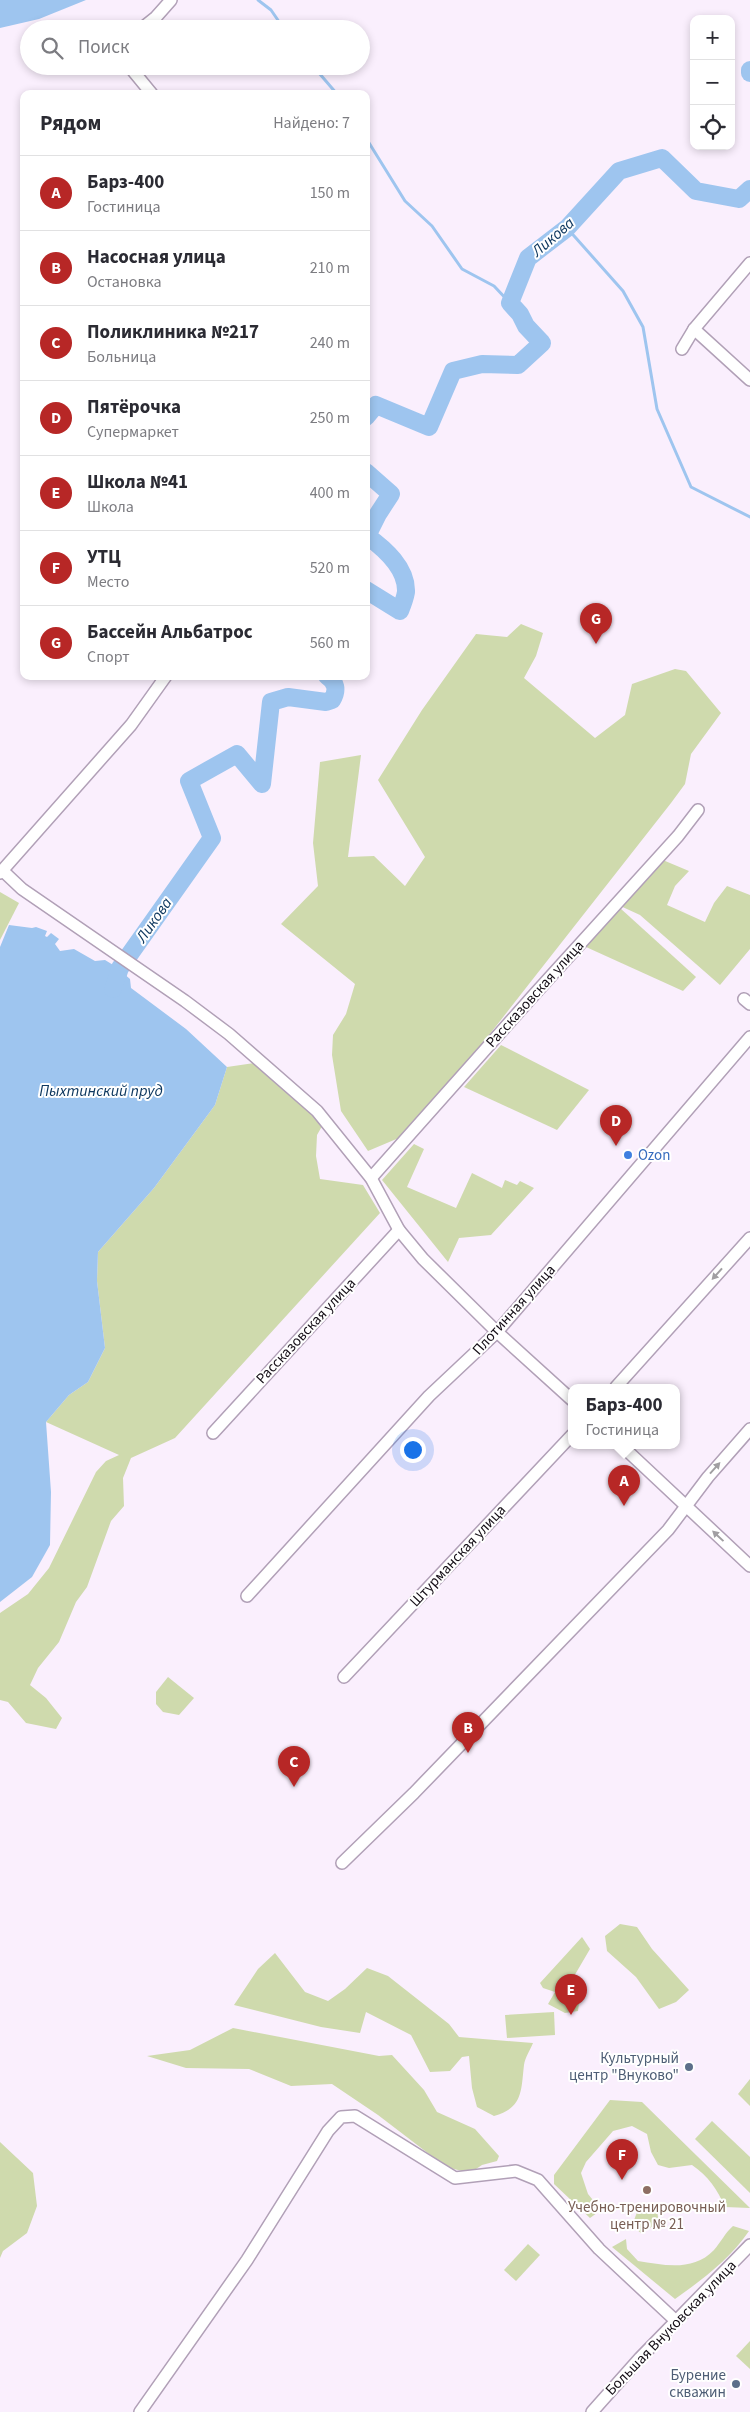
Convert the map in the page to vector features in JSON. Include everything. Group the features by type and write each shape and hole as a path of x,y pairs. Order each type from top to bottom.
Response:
{"street":[{"path":"152,20 171,0"},
{"path":"136,75 149,90"},
{"path":"682,349 694,329 750,263"},
{"path":"694,329 750,380"},
{"path":"163,680 131,725 1,872 22,889 140,969 229,1034 317,1111 371,1178 399,1230 436,1274 568,1396"},
{"name":"Рассказовская улица","path":"371,1178 678,836 698,810"},
{"name":"Плотинная улица","path":"248,1596 429,1396 497,1332 750,1037"},
{"name":"Рассказовская улица","path":"213,1433 399,1230"},
{"path":"619,1384 750,1238"},
{"path":"342,1863 414,1793 668,1530 702,1483 750,1429"},
{"name":"Штурманская улица","path":"344,1677 568,1439"},
{"path":"625,1449 750,1566"},
{"path":"140,2412 247,2260 328,2131 341,2117 355,2116 455,2178 516,2171 538,2180 599,2249 676,2321"},
{"name":"Большая Внуковская улица","path":"592,2412 676,2321 750,2245"}],"green space":[{"path":"521,624 543,633 536,656 524,678 595,738 625,715 632,684 675,669 686,671 721,713 691,754 685,784 413,1132 368,1151 341,1111 332,1055 333,1035 346,1014 355,984 281,924 318,886 313,843 320,762 361,755 348,857 374,856 405,886 425,857 378,780 422,710 476,634 507,637"},
{"path":"658,858 689,871 675,886 667,905 705,922 714,903 727,886 750,895 750,949 720,985 640,915 616,904"},
{"path":"0,892 19,903 0,940"},
{"path":"620,908 696,977 683,991 586,947"},
{"path":"501,1045 589,1090 557,1130 464,1087"},
{"path":"262,1062 325,1121 317,1135 316,1156 320,1179 363,1185 380,1213 175,1438 131,1458 123,1478 124,1506 111,1521 87,1587 76,1602 59,1642 38,1668 30,1685 46,1698 62,1718 56,1729 26,1723 8,1702 0,1700 0,1613 28,1594 49,1568 96,1472 106,1461 119,1455 46,1422 69,1395 88,1382 105,1348 97,1281 98,1252 154,1188 215,1105 227,1067"},
{"path":"414,1144 424,1149 407,1187 456,1208 472,1173 502,1188 505,1180 517,1185 520,1181 534,1188 491,1235 459,1238 448,1262 382,1180"},
{"path":"168,1677 194,1698 179,1715 163,1712 156,1704 156,1692"},
{"path":"620,1924 637,1927 652,1949 689,1990 676,2002 659,2009 636,1977 607,1951 605,1936"},
{"path":"582,1937 590,1949 573,1978 580,1996 578,2011 565,2013 548,2004 555,1992 543,1988 540,1983"},
{"path":"275,1953 305,1992 328,2001 345,1989 367,1968 388,1976 449,2024 459,2037 533,2043 526,2057 519,2097 510,2108 494,2116 477,2107 472,2088 469,2056 462,2057 450,2071 430,2072 411,2035 366,2012 360,2033 321,2027 234,2005 258,1969"},
{"path":"554,2012 555,2035 507,2038 505,2015"},
{"path":"233,2028 379,2056 392,2055 424,2090 437,2112 475,2129 499,2156 497,2161 482,2165 470,2173 446,2167 378,2115 332,2084 291,2086 249,2069 186,2068 147,2056 190,2050"},
{"path":"750,2079 750,2106 738,2094"},
{"path":"610,2100 642,2102 750,2208 725,2207 712,2184 692,2165 669,2168 658,2165 651,2152 647,2134 632,2126 613,2131 586,2162 581,2173 588,2194 601,2210 590,2218 554,2184 554,2175"},
{"path":"712,2121 750,2157 750,2193 695,2139"},
{"path":"0,2142 33,2173 37,2206 27,2233 3,2251 0,2258"},
{"path":"645,2206 657,2211 659,2223 641,2233 632,2226 637,2212"},
{"path":"733,2226 749,2231 724,2260 675,2299 612,2247 626,2239 627,2249 638,2261 668,2265 688,2264 706,2257"},
{"path":"528,2244 540,2255 516,2281 504,2270"},
{"path":"750,2341 750,2369 736,2356"}],"water":[{"path":"0,0 86,0 39,19 20,20 20,23 0,28"},
{"name":"Пыхтинский пруд","path":"9,925 36,927 47,931 45,936 47,937 51,933 59,939 55,944 60,951 74,949 95,961 105,960 123,971 130,979 131,988 186,1029 227,1067 215,1105 154,1188 98,1252 97,1281 105,1348 88,1382 69,1395 46,1422 51,1492 50,1545 32,1577 0,1602 0,947"}],"waterway":[{"path":"258,0 271,10 278,20"},
{"path":"321,75 334,90"},
{"path":"370,144 405,201 432,226 462,269 494,286 510,303"},
{"name":"Ликова","path":"370,412 376,405 429,427 453,371 482,364 518,365 542,343 526,326 520,314 510,303 528,258 567,228 619,171 662,158 696,191 739,199 750,189"},
{"path":"567,228 623,291 643,327 657,409 691,487 750,517"},
{"name":"Ликова","path":"370,476 391,494 370,530"},
{"name":"Ликова","path":"370,538 388,553 399,567 403,575 406,592 400,611 370,592"},
{"name":"Ликова","path":"113,989 120,968 212,838 189,781 237,754 262,784 271,702 288,697 326,702 332,700 335,686 331,680"}],"place":[{"name":"Бассейн Альбатрос","path":"596,644"},
{"name":"Пятёрочка","path":"616,1146"},
{"name":"Ozon","path":"628,1155"},
{"name":"Барз-400","path":"624,1506"},
{"name":"Насосная улица","path":"468,1753"},
{"name":"Поликлиника №217","path":"294,1787"},
{"name":"Школа №41","path":"571,2015"},
{"name":"Культурный центр \"Внуково\"","path":"689,2067"},
{"name":"УТЦ","path":"622,2180"},
{"name":"Учебно-тренировочный центр № 21","path":"647,2190"},
{"name":"Бурение скважин","path":"736,2384"}]}
